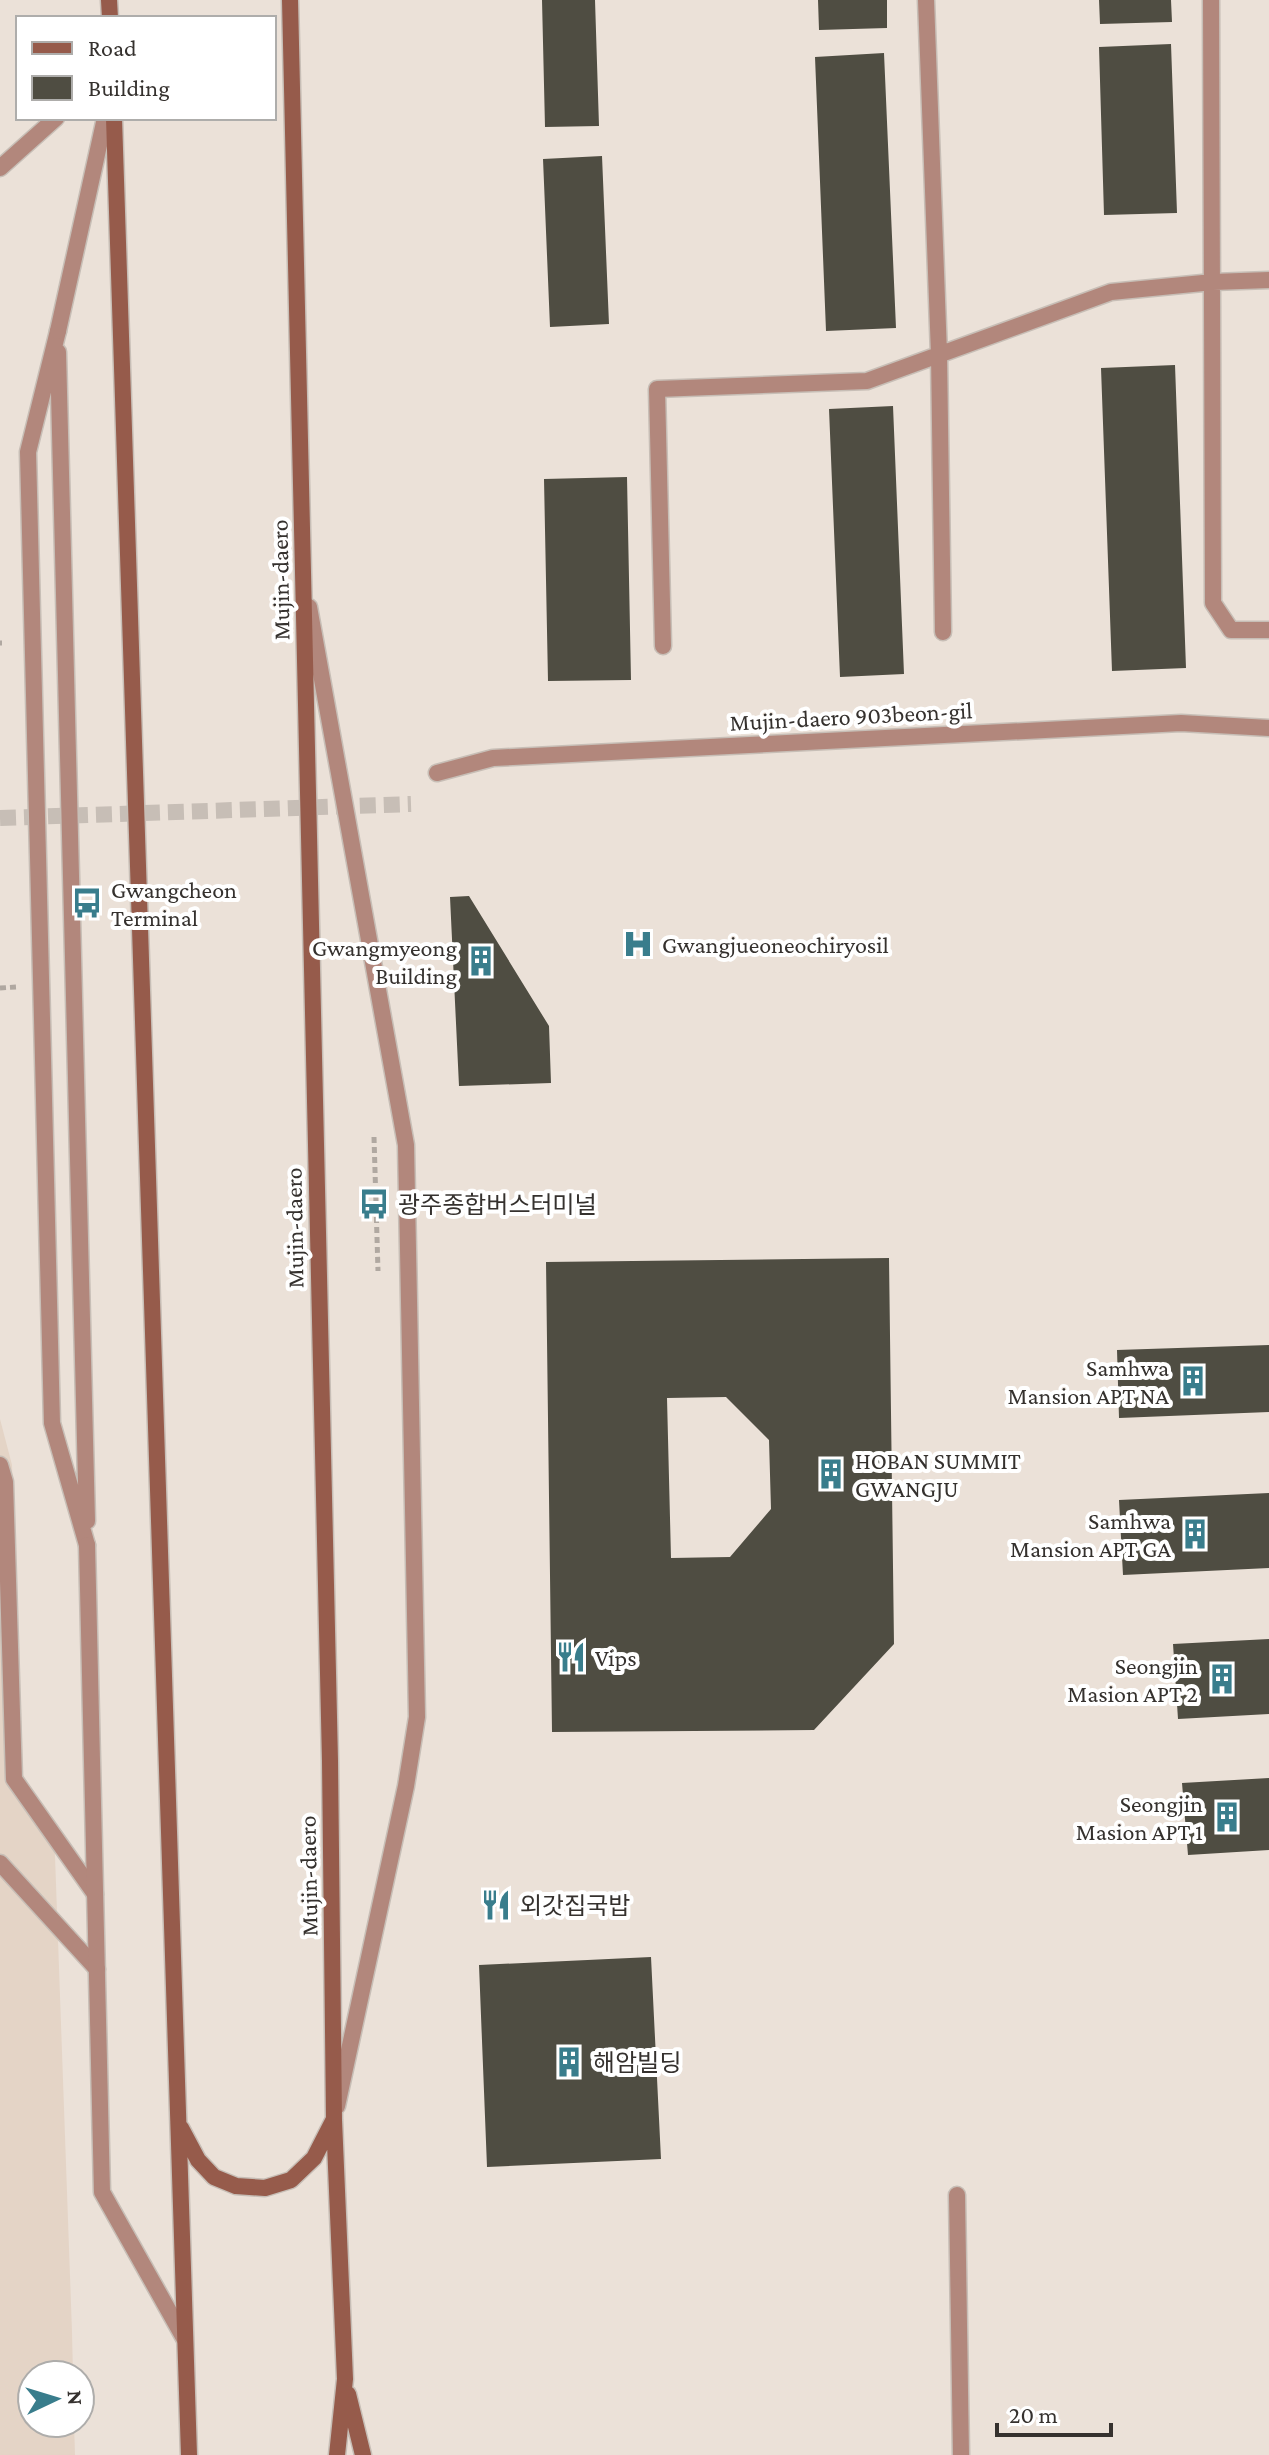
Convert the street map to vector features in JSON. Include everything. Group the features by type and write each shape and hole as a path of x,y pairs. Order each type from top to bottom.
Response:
{"main road":[{"name":"Mujin-daero","path":"290,0 330,1730 334,2120 345,2379 337,2455"},
{"path":"114,120 189,2455"},
{"path":"178,2123 198,2160 214,2177 236,2186 265,2188 291,2180 314,2158 334,2120"},
{"path":"345,2379 363,2455"}],"street":[{"path":"926,0 939,354 943,632"},
{"path":"1211,0 1213,603 1231,630 1269,630"},
{"path":"0,168 54,120"},
{"path":"87,1545 52,1423 28,452 105,120"},
{"path":"663,646 657,389 867,381 1111,292 1269,280"},
{"path":"58,331 102,2192 184,2338"},
{"path":"304,580 406,1145 417,1717 406,1786 334,2120"},
{"name":"Mujin-daero 903beon-gil","path":"437,773 493,758 1181,723 1269,728"},
{"path":"0,1465 5,1482 14,1779 95,1894"},
{"path":"0,1863 97,1969"},
{"path":"957,2195 961,2455"}],"shaded area":[{"path":"0,1419 12,1465 23,1775 54,1828 73,2359 16,2359 16,2439 74,2439 75,2455 0,2455"}],"building":[{"path":"542,0 595,0 599,126 545,127"},
{"path":"818,0 887,0 887,28 819,30"},
{"path":"1099,0 1171,0 1172,22 1100,24"},
{"path":"1171,44 1177,213 1104,215 1099,47"},
{"path":"884,53 896,328 826,331 815,57"},
{"path":"602,156 609,324 550,327 543,159"},
{"path":"1175,365 1186,668 1112,671 1101,368"},
{"path":"893,406 904,674 840,677 829,409"},
{"path":"627,477 631,680 548,681 544,479"},
{"name":"Gwangmyeong Building","path":"469,896 549,1026 551,1083 459,1086 450,897"},
{"name":"HOBAN SUMMIT GWANGJU","path":"889,1258 894,1644 814,1730 552,1732 546,1262","holes":["726,1397 769,1440 771,1509 730,1557 671,1558 667,1398"]},
{"name":"Samhwa Mansion APT NA","path":"1269,1345 1269,1412 1119,1418 1117,1350"},
{"name":"Samhwa Mansion APT GA","path":"1269,1493 1269,1568 1123,1575 1119,1500"},
{"name":"Seongjin Masion APT 2","path":"1269,1639 1269,1714 1178,1719 1173,1644"},
{"name":"Seongjin Masion APT 1","path":"1269,1778 1269,1850 1188,1855 1182,1783"},
{"name":"해암빌딩","path":"651,1957 661,2159 487,2167 479,1965"}],"tunnel":[{"path":"0,818 411,804"}],"place":[{"name":"Gwangcheon Terminal","path":"87,903"},
{"name":"Gwangjueoneochiryosil","path":"638,944"},
{"name":"Gwangmyeong Building","path":"481,961"},
{"name":"광주종합버스터미널","path":"374,1204"},
{"name":"Samhwa Mansion APT NA","path":"1193,1381"},
{"name":"HOBAN SUMMIT GWANGJU","path":"831,1474"},
{"name":"Samhwa Mansion APT GA","path":"1195,1534"},
{"name":"Vips","path":"571,1657"},
{"name":"Seongjin Masion APT 2","path":"1222,1679"},
{"name":"Seongjin Masion APT 1","path":"1227,1817"},
{"name":"외갓집국밥","path":"496,1905"},
{"name":"해암빌딩","path":"569,2062"}]}
